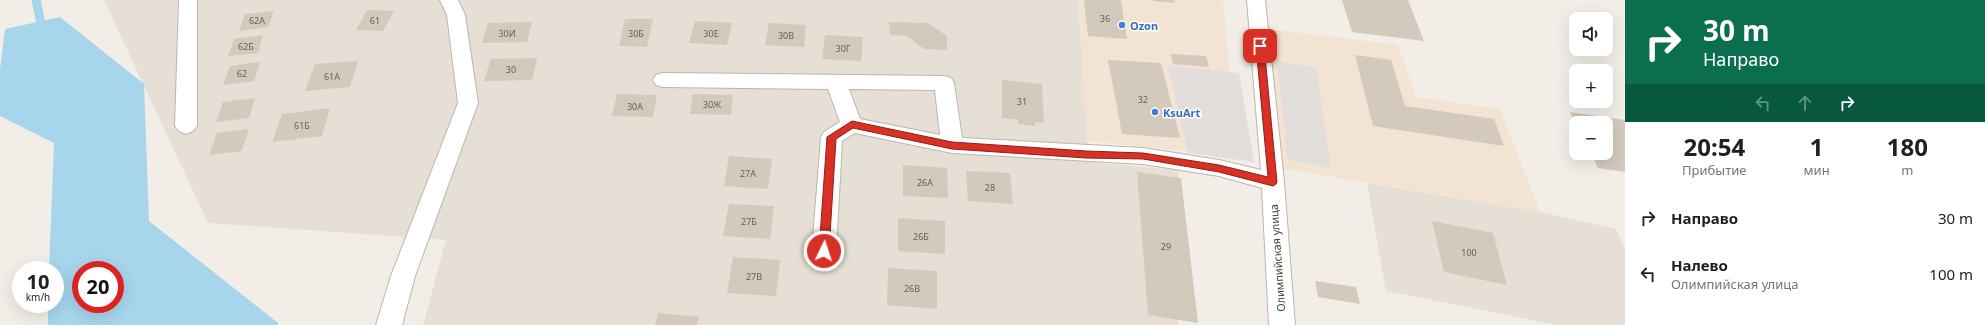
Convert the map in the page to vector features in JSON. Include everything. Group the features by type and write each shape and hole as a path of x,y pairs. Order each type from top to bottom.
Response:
{"street":[{"path":"186,126 188,0"},
{"path":"390,325 403,276 468,103 456,15 449,0"},
{"name":"Олимпийская улица","path":"1256,0 1273,182 1282,325"},
{"path":"663,80 944,82 952,145"},
{"path":"836,82 852,125"},
{"path":"824,251 832,137 852,125 952,145 1086,154 1143,156 1219,168 1273,182"}],"shaded area":[{"path":"104,0 1078,0 1089,162 1178,170 1178,325 423,325 446,240 208,223"},
{"path":"1078,0 1223,0 1237,156 1088,141"},
{"path":"1267,29 1398,45 1416,97 1500,109 1540,212 1280,168"},
{"path":"1277,61 1316,68 1331,168 1288,160"},
{"path":"1168,66 1239,73 1254,162 1188,153"},
{"path":"1367,183 1540,212 1616,229 1625,249 1625,325 1557,325 1386,291"}],"water":[{"path":"60,17 144,84 149,221 278,323 278,325 48,325 48,313 64,313 64,261 49,261 54,143 0,116 0,69 5,29"}],"building":[{"path":"1084,0 1121,0 1127,39 1088,36"},
{"path":"1174,0 1175,3 1153,1"},
{"path":"1342,0 1408,0 1424,41 1352,32"},
{"path":"367,10 394,11 383,31 356,30"},
{"path":"274,11 268,27 239,31 245,14"},
{"path":"625,19 653,19 647,47 619,46"},
{"path":"695,21 732,23 727,45 689,43"},
{"path":"532,22 527,42 482,43 488,23"},
{"path":"889,22 928,23 947,36 947,50 924,49 907,36 890,35"},
{"path":"769,23 806,25 804,47 765,45"},
{"path":"263,35 258,53 228,56 234,39"},
{"path":"825,35 863,37 861,61 822,59"},
{"path":"1171,54 1206,56 1209,67 1173,64"},
{"path":"1355,55 1391,60 1405,106 1494,119 1504,146 1373,126"},
{"path":"537,58 532,80 484,81 491,59"},
{"path":"1108,60 1161,63 1180,138 1122,134"},
{"path":"358,61 350,87 305,91 315,64"},
{"path":"260,62 254,81 223,85 230,66"},
{"path":"1002,80 1042,84 1044,123 1035,122 1035,126 1018,124 1018,120 1002,118"},
{"path":"617,94 657,95 653,117 612,116"},
{"path":"693,94 733,95 731,115 690,114"},
{"path":"255,98 249,118 216,122 223,102"},
{"path":"330,108 322,136 272,142 282,114"},
{"path":"1570,112 1598,116 1572,116"},
{"path":"1613,118 1625,120 1625,172 1598,168 1594,160 1613,160"},
{"path":"249,129 242,151 209,155 217,133"},
{"path":"729,156 772,159 768,189 724,186"},
{"path":"903,165 947,168 948,198 903,196"},
{"path":"966,171 1010,173 1013,204 968,201"},
{"path":"1137,172 1181,178 1198,323 1148,315"},
{"path":"729,204 774,206 770,239 723,236"},
{"path":"898,218 945,221 945,254 898,251"},
{"path":"1432,221 1493,233 1507,285 1444,272"},
{"path":"733,257 780,260 776,296 727,293"},
{"path":"888,268 937,271 937,309 887,305"},
{"path":"1315,281 1356,287 1360,304 1318,297"},
{"path":"658,313 699,317 697,325 655,325"}],"waterway":[{"path":"36,0 43,32"}],"place":[{"name":"Ozon","path":"1122,25"},
{"name":"KsuArt","path":"1155,112"}],"route":[{"path":"824,251 832,137 852,125 952,145 1086,154 1143,156 1219,168 1273,182 1260,46"}]}
